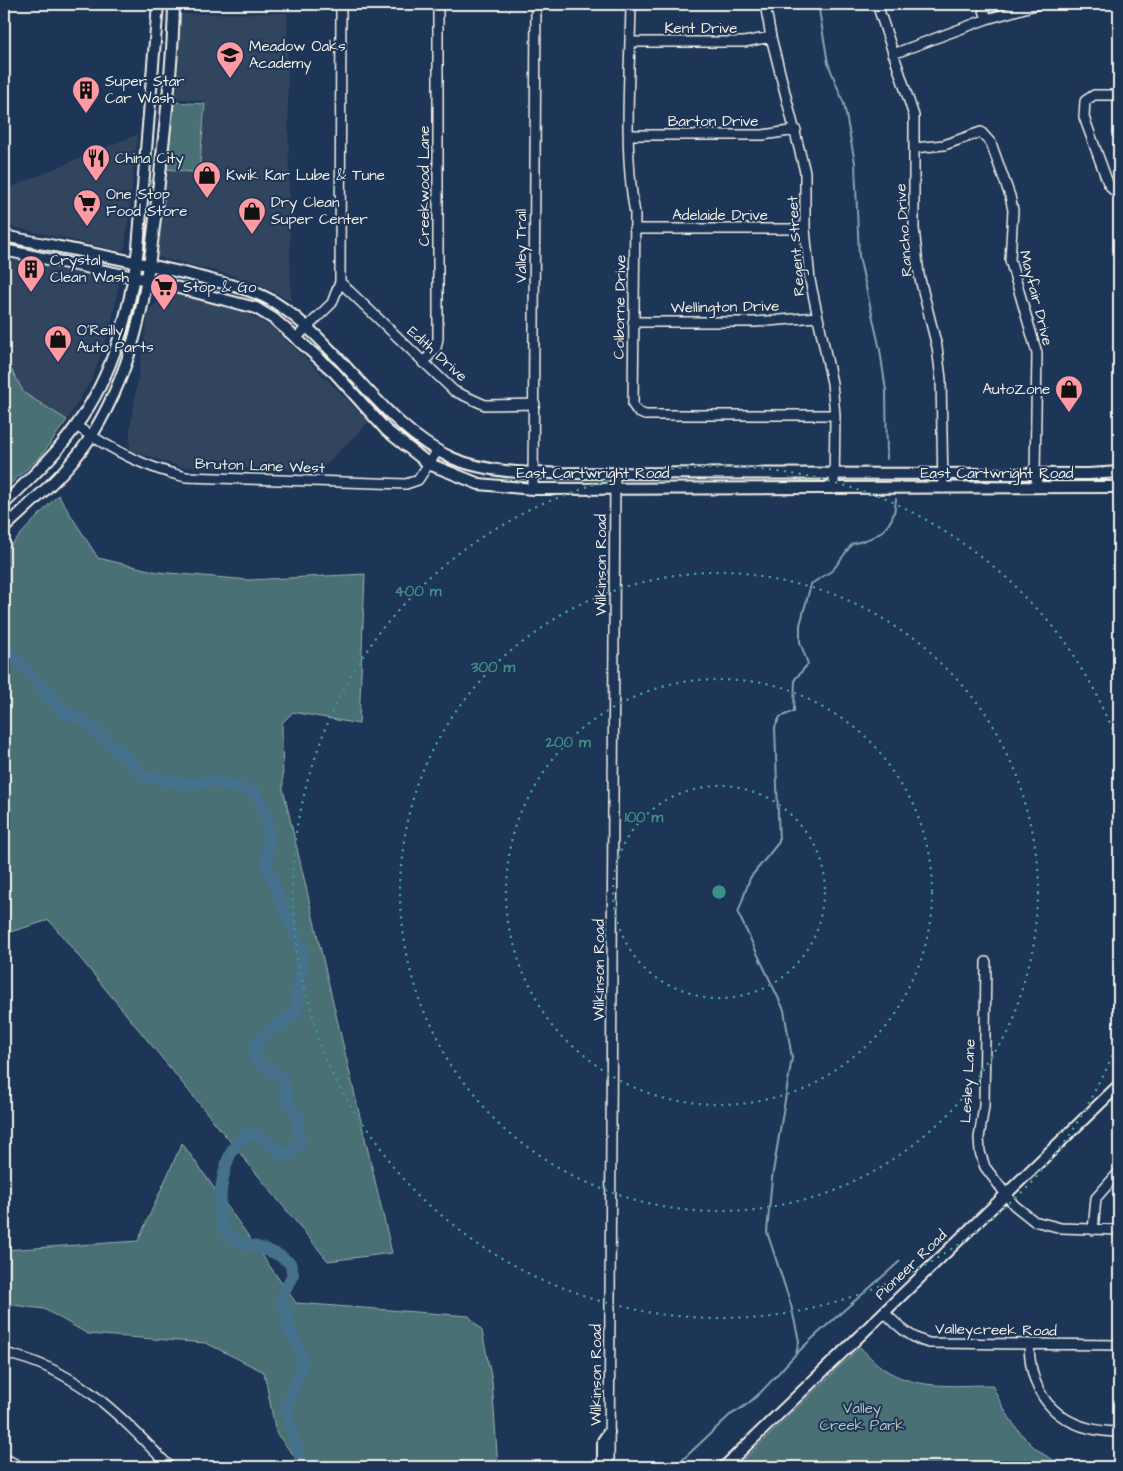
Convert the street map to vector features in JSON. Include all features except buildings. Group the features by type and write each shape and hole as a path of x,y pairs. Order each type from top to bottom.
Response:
{"main road":[{"path":"4,504 41,468 76,426 102,383 115,350 134,277 136,262 149,131 158,4"},
{"path":"4,528 47,487 91,436 121,376 136,332 150,265 174,4"},
{"path":"149,131 152,141 150,171 151,174 159,176"},
{"name":"East Cartwright Road","path":"4,236 150,265 228,284 273,301 308,328 388,411 422,440 451,458 488,470 533,473 834,474 1119,472"},
{"name":"East Cartwright Road","path":"4,250 148,280 256,308 274,319 335,373 386,430 429,464 479,484 534,489 1119,487"},
{"name":"Pioneer Road","path":"724,1467 1119,1084"},
{"path":"603,1467 603,1441 609,1432"}],"street":[{"path":"296,338 332,303 340,282 341,4"},
{"name":"Creekwood Lane","path":"423,363 436,348 438,338 438,4"},
{"name":"Valley Trail","path":"534,489 536,4"},
{"name":"Colborne Drive","path":"631,4 629,135 634,229 632,398 638,412 645,415 835,415"},
{"name":"Regent Street","path":"766,4 771,37 796,130 805,172 805,229 810,280 832,383 835,415 834,488"},
{"name":"Rancho Drive","path":"877,4 914,116 914,228 917,263 937,347 941,379 943,488"},
{"path":"982,4 987,19"},
{"path":"893,54 987,19 1039,4"},
{"name":"Kent Drive","path":"630,42 744,42 771,37"},
{"path":"1119,94 1094,95 1085,101 1084,116 1108,183 1113,190 1119,192"},
{"name":"Barton Drive","path":"629,135 763,135 796,130"},
{"name":"Mayfair Drive","path":"914,148 944,145 981,132 991,143 1000,164 1012,210 1010,260 1037,352 1035,474 1038,487"},
{"name":"Adelaide Drive","path":"634,229 805,229"},
{"name":"Edith Drive","path":"340,282 454,391 485,404 535,404"},
{"name":"Wellington Drive","path":"634,322 756,322 817,317"},
{"name":"Bruton Lane West","path":"76,426 125,456 160,471 186,477 406,484 418,480 438,450"},
{"name":"Wilkinson Road","path":"609,1467 615,473"},
{"name":"Lesley Lane","path":"986,962 984,1106 979,1138 980,1152 985,1167 1014,1205 1034,1221 1061,1228 1119,1230"},
{"path":"1092,1230 1096,1198 1119,1172"},
{"name":"Valleycreek Road","path":"884,1312 898,1327 916,1340 929,1343 1119,1345"},
{"path":"1029,1344 1030,1364 1036,1385 1046,1402 1058,1415 1085,1428 1119,1432"},
{"path":"4,1353 51,1370 86,1388 120,1416 170,1467"},
{"path":"4,1458 21,1467"}],"shaded area":[{"path":"287,13 291,301 259,284 232,275 157,257 167,169 199,173 206,101 171,98 178,14"},
{"path":"138,134 125,247 122,251 4,225 4,158 11,160 6,189"},
{"path":"4,257 119,282 111,327 92,379 67,420 24,393 4,356"},
{"path":"169,292 240,309 274,329 316,368 369,422 321,469 181,467 130,450 130,428 149,309"}],"green space":[{"path":"173,102 205,104 199,173 167,169"},
{"path":"4,356 24,393 67,420 41,456 4,490"},
{"path":"58,495 98,558 158,572 249,580 365,574 359,724 293,712 282,723 283,789 392,1253 328,1261 49,920 4,934 4,722 11,711 4,704 4,552"},
{"path":"182,1143 296,1303 469,1316 482,1331 492,1381 498,1467 321,1467 295,1457 276,1433 264,1372 206,1343 88,1334 44,1309 4,1304 4,1250 138,1241"},
{"name":"Valley Creek Park","path":"860,1347 885,1370 913,1382 953,1386 992,1385 1013,1424 1022,1435 1042,1453 1069,1467 736,1467"}],"waterway":[{"path":"818,4 828,63 844,104 855,163 859,256 880,350 886,391 887,459"},
{"path":"796,1354 799,1341 791,1305 767,1232 772,1178 792,1058 784,1010 738,913 750,878 779,842 775,727 780,717 794,711 795,679 808,664 800,642 800,625 811,584 833,570 852,544 870,539 883,530 892,517 896,499"},
{"path":"4,646 65,713 85,720 145,777 193,785 207,781 216,782 255,792 266,814 269,840 266,865 303,953 296,1013 262,1037 255,1047 256,1059 265,1067 283,1077 288,1102 298,1119 300,1144 292,1154 283,1155 259,1135 254,1134 244,1137 235,1146 228,1159 223,1176 220,1209 222,1223 226,1232 231,1237 242,1243 268,1250 290,1263 293,1274 282,1296 289,1328 302,1355 302,1368 285,1409 303,1467"},
{"path":"675,1467 730,1415 758,1395 797,1353 900,1261"},
{"path":"392,1467 396,1465 403,1467"}],"place":[{"name":"Meadow Oaks Academy","path":"230,79"},
{"name":"Super Star Car Wash","path":"86,114"},
{"name":"China City","path":"96,182"},
{"name":"Kwik Kar Lube & Tune","path":"207,199"},
{"name":"One Stop Food Store","path":"87,227"},
{"name":"Dry Clean Super Center","path":"252,235"},
{"name":"Crystal Clean Wash","path":"31,293"},
{"name":"Stop & Go","path":"164,311"},
{"name":"O'Reilly Auto Parts","path":"58,363"},
{"name":"AutoZone","path":"1069,413"}]}
